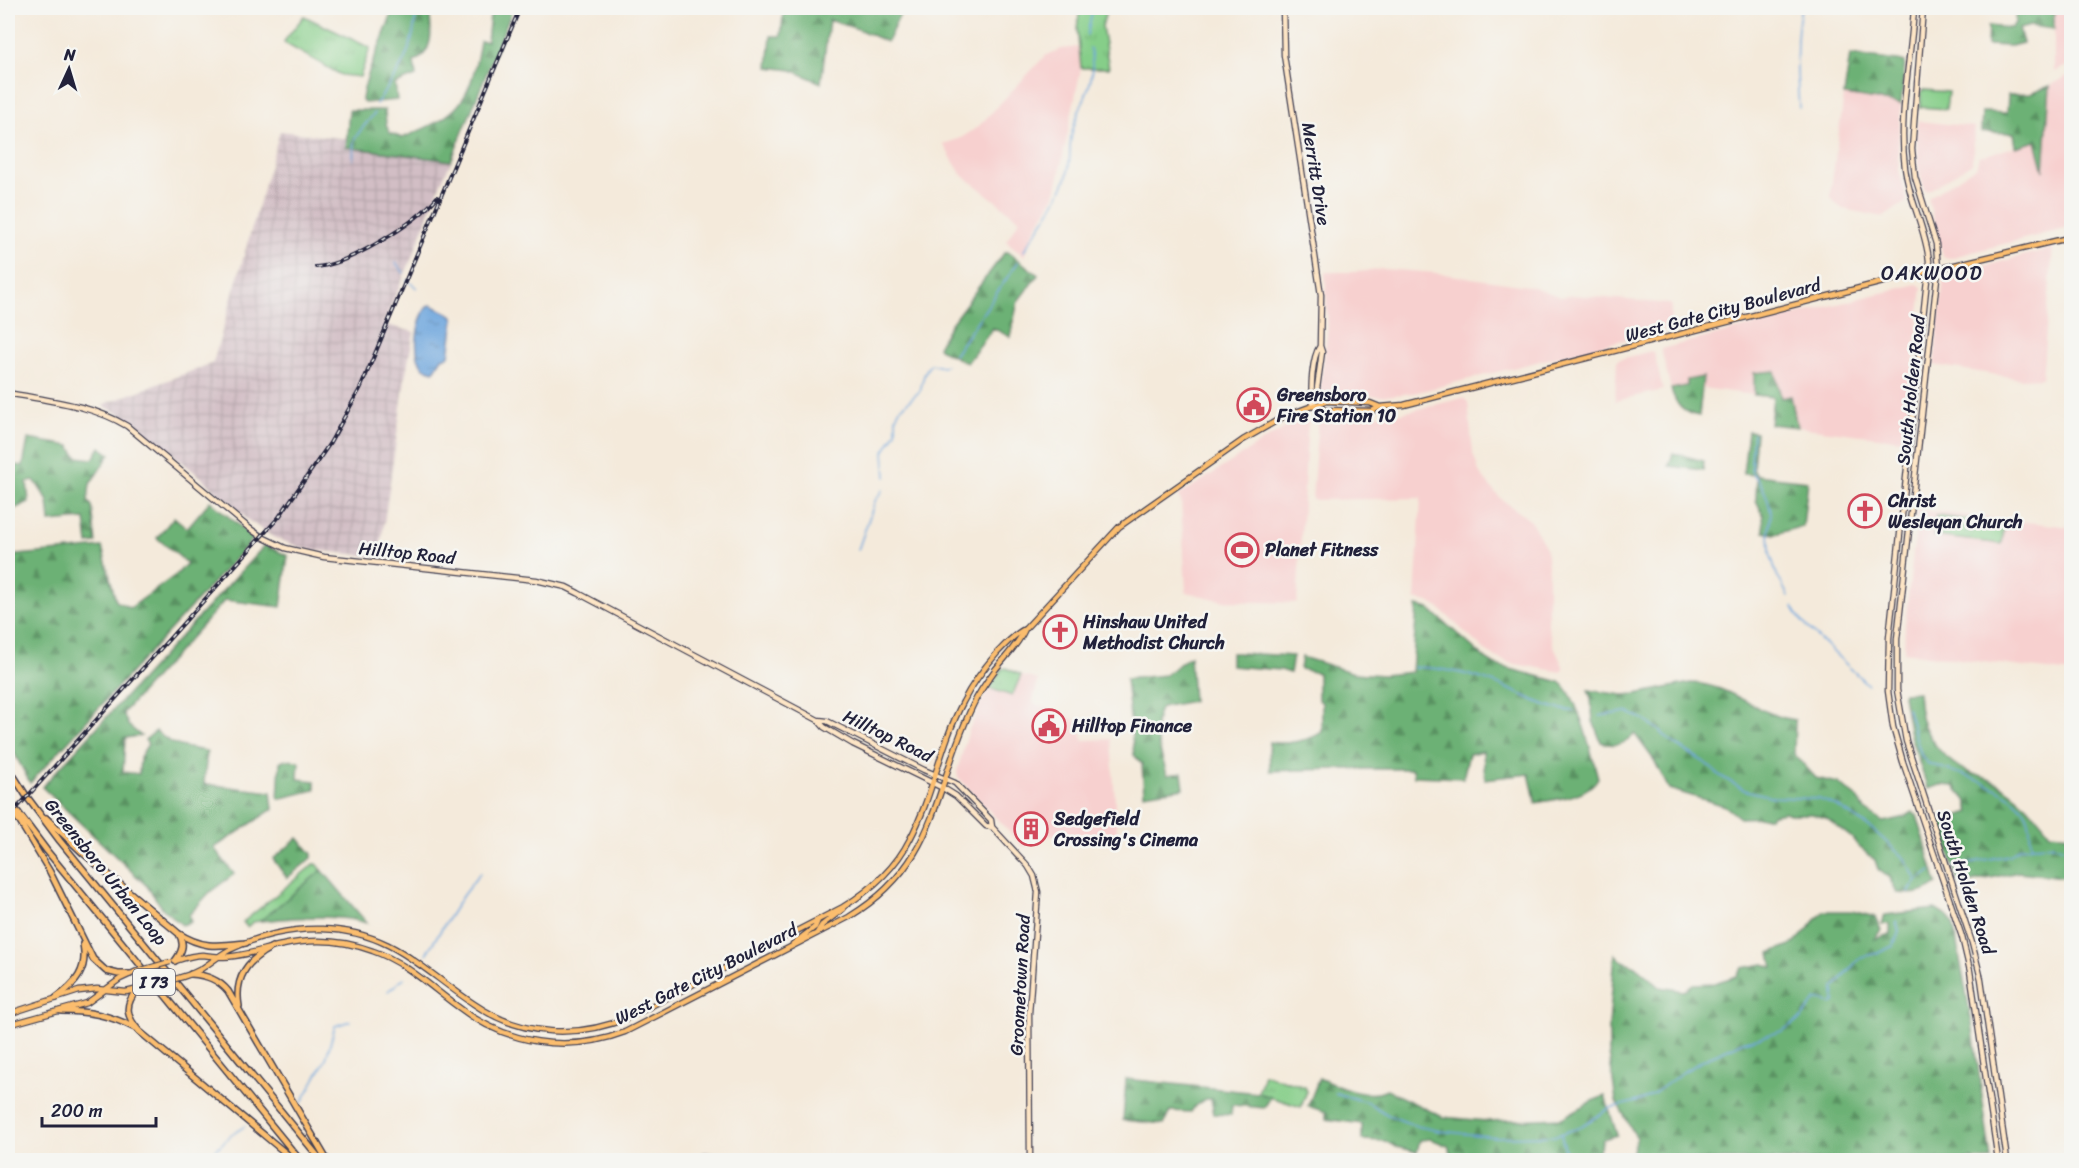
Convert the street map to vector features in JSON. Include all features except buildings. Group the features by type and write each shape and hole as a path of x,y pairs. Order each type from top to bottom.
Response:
{"highway":[{"name":"Greensboro Urban Loop","path":"8,767 34,807 321,1161"},
{"name":"Greensboro Urban Loop","path":"8,800 300,1161"},
{"path":"8,800 15,816 50,872 93,959 102,968 114,973 133,973"},
{"path":"34,807 83,853 178,933 193,942 206,946 246,943"},
{"path":"172,961 182,949 182,940 178,933"},
{"path":"56,998 72,986 81,973 85,958 82,939"},
{"path":"240,1011 237,990 242,973 255,958 272,947"},
{"path":"191,974 206,976 221,984 240,1011 327,1161"},
{"path":"137,990 130,999 127,1012 130,1020 139,1030 294,1161"},
{"path":"61,1011 86,1011 105,1015 139,1030"}],"main road":[{"name":"Merritt Drive","path":"1283,8 1284,58 1321,295 1320,346 1322,352 1317,396 1313,406"},
{"name":"South Holden Road","path":"1914,8 1903,146 1906,175 1927,246 1929,261 1889,638 1888,691 1897,743 1969,965 1998,1161"},
{"name":"South Holden Road","path":"1923,8 1912,149 1915,177 1936,244 1938,269 1897,639 1897,690 1906,741 1976,958 1985,1002 2007,1161"},
{"name":"West Gate City Boulevard","path":"1313,406 1325,410 1372,411 1380,407 1423,400 2072,237"},
{"name":"Hilltop Road","path":"8,393 89,408 117,420 254,532 285,548 324,557 536,580 566,587 818,720 827,721 946,779"},
{"name":"West Gate City Boulevard","path":"8,1014 85,990 137,990 191,974 246,943 279,934 312,929 335,930 367,936 388,944 408,955 471,1003 497,1018 534,1030 565,1032 594,1029 630,1017 852,902 882,877 901,855 916,827 958,712 973,684 1015,635 1025,629 1103,543 1124,524 1243,440 1284,416 1326,401 1370,402 1380,407"},
{"name":"West Gate City Boulevard","path":"8,1025 87,1003 133,973 172,961 197,956 234,957 272,947 313,941 364,947 383,955 402,965 465,1012 492,1028 532,1041 565,1044 596,1041 635,1028 818,933 867,905 898,878 921,844 977,698 994,672 1021,640 1025,629"},
{"name":"Hilltop Road","path":"818,720 824,727 853,744 932,783"},
{"name":"Groometown Road","path":"946,779 963,789 991,820 992,826 1029,866 1036,881 1038,892 1029,1007 1030,1161"},
{"name":"Groometown Road","path":"932,783 956,796 986,826 992,826"},
{"path":"818,933 822,925 852,902"},
{"path":"783,951 813,929 818,920"}],"shaded area":[{"path":"2054,8 2071,8 2071,64 2054,72"},
{"path":"1079,47 1081,68 1055,195 1034,230 1024,256 1006,241 1020,220 961,174 943,144 961,138 978,127 1045,56 1061,49"},
{"path":"2071,74 2071,227 1949,258 1943,256 1928,198 1976,167 1979,157 2036,141 2044,168 2050,86"},
{"path":"1844,95 1901,104 1898,155 1899,170 1907,201 1884,217 1843,209 1831,197"},
{"path":"1918,121 1975,127 1972,163 1928,191 1924,190 1919,168"},
{"path":"280,131 456,152 441,182 414,253 383,324 414,332 379,557 305,549 273,537 248,520 202,478 129,419 102,405 213,363"},
{"path":"2053,248 2042,378 2023,379 1934,365 1944,277"},
{"path":"1383,269 1437,273 1534,287 1561,297 1573,295 1671,304 1670,328 1414,393 1384,396 1323,395 1320,388 1328,327 1325,272"},
{"path":"1917,284 1922,287 1905,437 1902,440 1797,427 1791,397 1781,398 1754,373 1754,395 1702,388 1703,378 1687,386 1671,389 1661,349"},
{"path":"1651,351 1654,353 1663,390 1615,401 1617,360"},
{"path":"1463,398 1468,402 1473,454 1480,474 1500,498 1531,521 1546,548 1548,627 1553,645 1564,668 1562,672 1510,663 1495,657 1484,650 1440,609 1429,602 1415,599 1421,498 1312,500 1318,419 1321,415 1394,415"},
{"path":"1302,419 1308,421 1297,603 1224,601 1186,592 1181,501 1178,496 1271,436"},
{"path":"1918,510 2071,527 2071,673 1904,652"},
{"path":"1021,675 1038,680 1033,703 1079,722 1083,740 1111,739 1117,833 1061,834 1049,836 1023,847 958,777 957,771 969,730 984,696 989,688 1012,696"}],"green space":[{"path":"393,8 429,8 431,31 429,45 426,52 414,62 416,76 395,84 397,100 365,103 362,100 367,77"},
{"path":"491,8 513,8 451,161 346,147 349,110 385,110 386,125 390,133 402,138 450,113 459,104 472,79 480,41 487,41"},
{"path":"784,8 903,8 887,42 858,29 829,20 821,83 792,70 768,67 771,36 781,36"},
{"path":"1080,8 1107,8 1102,26 1109,68 1081,68 1077,28"},
{"path":"2016,8 2054,8 2054,29 2030,26 2019,29 2023,43 2011,46 1987,45 1988,26 2011,28 2015,23"},
{"path":"304,16 370,48 360,77 341,75 284,43"},
{"path":"1850,55 1905,62 1901,104 1844,95"},
{"path":"2050,86 2044,171 2036,141 2016,147 2014,133 1981,132 1982,112 2007,113 2008,95 2030,94"},
{"path":"1924,90 1948,92 1946,109 1920,107 1921,93"},
{"path":"1005,252 1038,275 1018,301 1010,337 993,328 967,363 939,349 950,325"},
{"path":"1775,371 1781,398 1791,396 1797,427 1770,424 1773,397 1754,395 1754,373"},
{"path":"1703,377 1699,416 1688,413 1681,407 1675,400 1671,389 1687,386 1687,380"},
{"path":"1748,431 1756,432 1753,469 1757,475 1743,474"},
{"path":"28,439 70,446 77,457 93,459 100,447 110,454 90,484 88,501 92,506 96,543 88,544 85,519 50,522 48,501 35,481 27,482 29,502 14,509 8,515 8,464 23,466"},
{"path":"1673,453 1704,461 1703,470 1669,466"},
{"path":"1757,475 1808,481 1803,526 1775,534 1764,532 1763,515 1756,500"},
{"path":"210,501 254,538 30,783 8,741 8,607 13,607 8,556 102,547 116,601 130,608 177,574 187,563 157,538 174,517 187,528"},
{"path":"1936,516 2005,524 2002,544 1934,536"},
{"path":"265,545 288,556 281,607 225,600 123,713 128,725 141,736 125,738 123,772 139,774 140,757 148,744 145,740 156,731 180,746 207,751 204,784 271,792 273,809 214,848 234,874 210,892 189,915 191,922 182,925 163,909 147,886 42,787"},
{"path":"1417,606 1429,609 1495,665 1560,682 1567,689 1584,726 1598,778 1593,784 1570,796 1536,803 1529,774 1485,779 1483,751 1469,754 1463,778 1414,776 1413,769 1270,771 1269,742 1297,742 1322,732 1322,703 1318,699 1318,673 1300,669 1302,657 1354,673 1383,675 1412,672"},
{"path":"1231,653 1293,656 1290,673 1281,670 1231,666"},
{"path":"1190,656 1193,701 1161,707 1156,723 1156,732 1167,775 1182,773 1184,788 1144,794 1142,764 1134,755 1126,679 1165,675"},
{"path":"1006,668 1021,675 1012,696 989,688 1002,669"},
{"path":"1690,683 1719,688 1768,712 1795,720 1794,754 1816,778 1838,783 1858,798 1865,810 1883,822 1905,817 1913,812 1917,815 1937,884 1919,893 1898,893 1889,878 1878,869 1875,860 1826,818 1812,814 1785,812 1769,817 1740,818 1725,806 1669,789 1654,760 1634,733 1620,744 1601,742 1593,721 1588,690 1623,695"},
{"path":"1918,692 1920,713 1925,728 1945,756 1966,771 1993,781 2012,793 2032,811 2050,833 2071,835 2071,878 2019,872 1962,884 1958,882 1939,821 1970,812 1966,800 1954,786 1941,785 1928,789 1910,735 1903,695"},
{"path":"283,760 299,761 298,779 315,781 315,790 278,799 280,762"},
{"path":"298,838 312,854 312,858 287,878 273,859"},
{"path":"314,864 322,870 260,921 253,922 247,927 243,922"},
{"path":"322,870 367,923 327,917 260,921"},
{"path":"1935,909 1953,923 1972,1023 1991,1160 1635,1160 1633,1151 1636,1137 1616,1101 1609,1053 1615,954 1621,960 1635,966 1660,987 1684,991 1693,984 1714,983 1737,976 1742,968 1764,964 1773,968 1770,953 1795,943 1824,911 1852,911 1875,917 1881,930 1874,939 1890,934 1890,924 1882,924 1885,915"},
{"path":"1264,1074 1305,1087 1307,1091 1301,1107 1258,1093"},
{"path":"1319,1078 1362,1093 1371,1094 1387,1090 1443,1117 1487,1121 1562,1118 1605,1096 1617,1135 1603,1139 1599,1150 1599,1160 1454,1160 1448,1146 1431,1139 1420,1140 1417,1152 1396,1147 1385,1141 1362,1140 1362,1124 1326,1119 1326,1112 1308,1106"},
{"path":"1126,1079 1258,1093 1271,1097 1264,1108 1232,1105 1231,1115 1214,1114 1211,1099 1205,1099 1191,1112 1170,1111 1164,1124 1123,1120"}],"water":[{"path":"431,305 452,315 454,319 449,356 442,358 434,371 424,368 420,362 417,346 420,320 427,306"},
{"path":"705,1153 722,1156 728,1160 694,1160"}],"waterway":[{"path":"376,104 405,59 413,36 416,8"},
{"path":"1087,35 1093,8"},
{"path":"1799,108 1797,45 1801,8"},
{"path":"1024,251 1052,207 1066,179 1072,133 1092,72 1090,49"},
{"path":"353,160 355,138 375,113"},
{"path":"954,355 1018,262"},
{"path":"396,263 404,273"},
{"path":"407,280 417,288"},
{"path":"886,477 884,452 896,432 896,417 899,410 920,391 925,373 931,364 943,367 946,365"},
{"path":"1753,433 1752,473 1760,482 1767,497 1771,512 1770,553 1777,575 1788,596"},
{"path":"858,550 875,501 883,490"},
{"path":"1793,607 1811,631 1868,685"},
{"path":"1414,667 1471,676 1547,706 1574,711"},
{"path":"1907,708 1921,755 1927,763 1984,783 2012,798 2028,818 2032,846"},
{"path":"1599,716 1626,712 1641,718 1670,741 1744,790 1774,797 1819,799 1837,806 1872,829 1905,859 1917,881"},
{"path":"1954,866 2010,855 2020,848 2032,846 2051,845 2072,849"},
{"path":"1908,893 1917,881 1931,871"},
{"path":"426,954 463,895 480,873"},
{"path":"1335,1093 1367,1102 1388,1115 1416,1126 1440,1131 1496,1137 1554,1136 1578,1128 1610,1108 1639,1101 1652,1095 1683,1072 1713,1055 1743,1042 1782,1031 1802,1018 1816,1000 1824,1000 1830,1004 1835,1002 1834,988 1861,957 1893,946 1899,932 1896,921"},
{"path":"388,991 404,978"},
{"path":"301,1104 326,1059 335,1026 350,1021"},
{"path":"205,1160 230,1136 245,1126"},
{"path":"1561,1135 1568,1160"}],"railway":[{"path":"8,818 279,517 330,443 361,387 520,8"},
{"path":"316,267 346,259 381,241 414,219 437,197"}],"place":[{"name":"Greensboro Fire Station 10","path":"1254,405"},
{"name":"Christ Wesleyan Church","path":"1865,511"},
{"name":"Planet Fitness","path":"1242,550"},
{"name":"Hinshaw United Methodist Church","path":"1060,632"},
{"name":"Hilltop Finance","path":"1049,726"},
{"name":"Sedgefield Crossing's Cinema","path":"1031,829"}],"district":[{"name":"OAKWOOD","path":"1932,273"}]}
